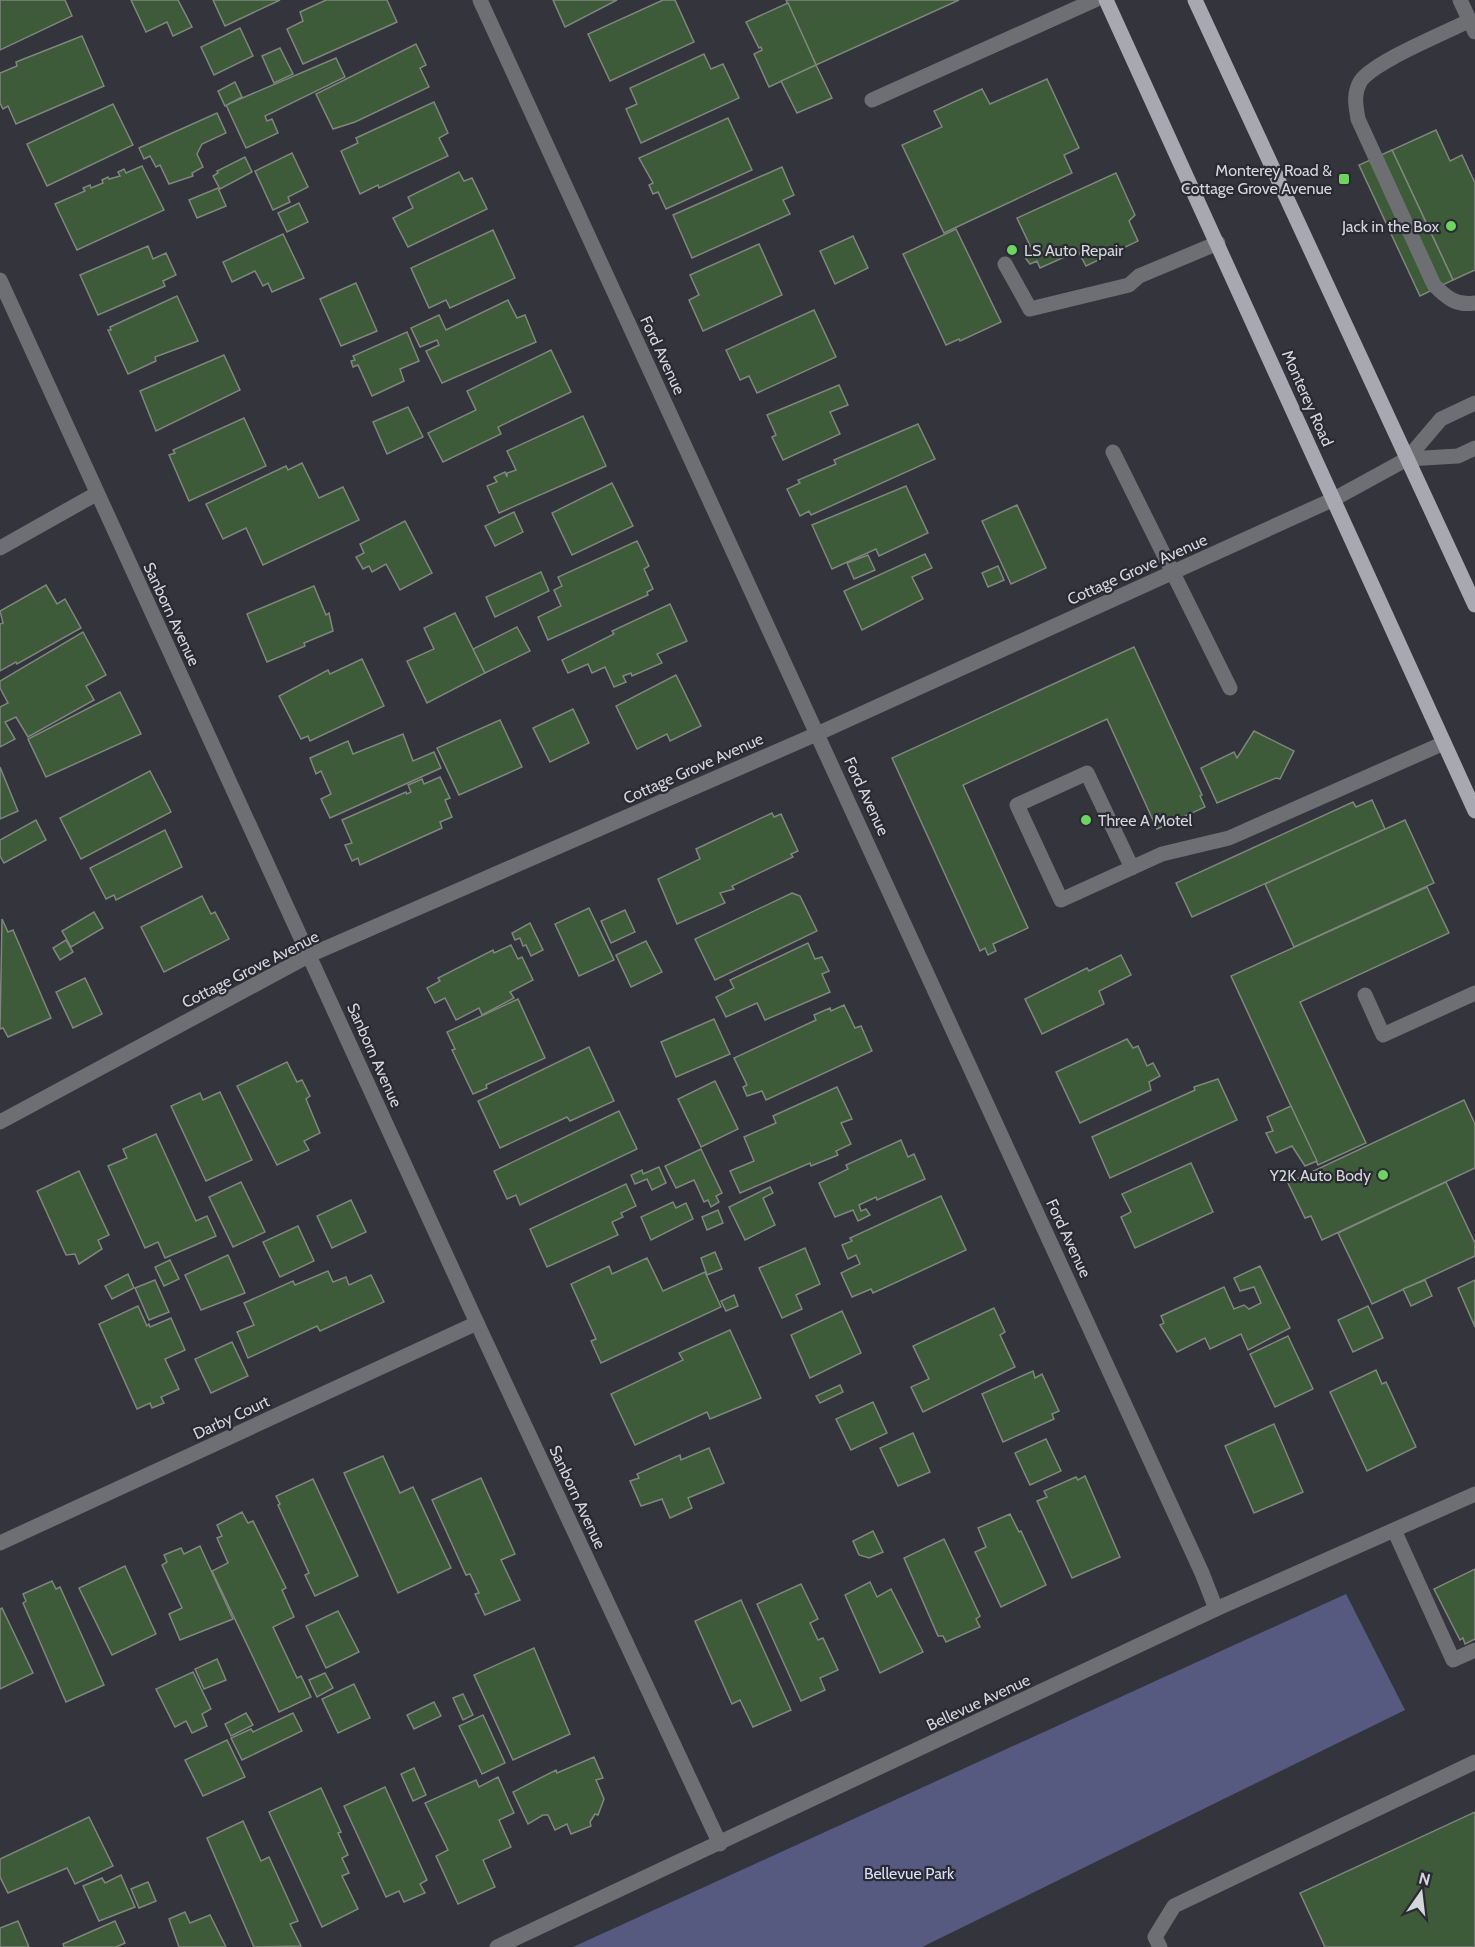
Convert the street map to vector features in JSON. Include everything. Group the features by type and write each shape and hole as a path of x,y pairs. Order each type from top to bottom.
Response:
{"main road":[{"name":"Monterey Road","path":"1106,0 1475,811"},
{"path":"1195,0 1475,605"}],"street":[{"name":"Ford Avenue","path":"480,0 819,733 1216,1609"},
{"path":"872,100 1095,0"},
{"path":"1460,0 1472,26 1375,67 1360,82 1354,99 1358,119 1434,285 1448,299 1464,305 1475,303"},
{"path":"1005,264 1030,309 1130,285 1139,276 1218,243"},
{"name":"Sanborn Avenue","path":"0,280 477,1323 720,1844"},
{"path":"1407,459 1441,419 1475,403"},
{"path":"1407,459 1458,456 1475,448"},
{"path":"1113,452 1230,688"},
{"name":"Cottage Grove Avenue","path":"0,1122 310,955 819,733 1334,499 1407,459"},
{"path":"0,548 96,494"},
{"path":"1132,868 1087,773 1017,805 1061,900 1132,868 1162,854 1229,838 1444,742"},
{"path":"1365,995 1383,1035 1475,993"},
{"name":"Darby Court","path":"0,1543 477,1323"},
{"name":"Bellevue Avenue","path":"497,1947 1216,1609 1475,1494"},
{"path":"1394,1530 1453,1660 1475,1650"},
{"path":"1160,1947 1155,1936 1174,1906 1475,1762"}],"green space":[{"name":"Bellevue Park","path":"1346,1594 1405,1710 922,1947 573,1947"}],"building":[{"path":"0,0 65,0 72,16 0,50"},
{"path":"131,0 178,0 192,27 173,36 167,22 146,32"},
{"path":"213,0 280,0 225,26"},
{"path":"326,0 387,0 397,22 303,64 287,29 303,21 300,12"},
{"path":"553,0 617,0 565,27"},
{"path":"663,0 675,0 694,42 610,81 588,34"},
{"path":"786,0 959,0 816,65"},
{"path":"788,3 816,65 769,87 754,54 762,50 761,47 759,48 746,22"},
{"path":"240,28 253,56 214,75 201,47"},
{"path":"82,36 104,86 16,124 8,106 3,109 0,103 0,73 17,66 16,62"},
{"path":"416,44 426,65 420,68 429,87 355,122 333,129 316,94"},
{"path":"280,48 293,74 274,83 262,56"},
{"path":"704,54 711,69 723,64 739,98 641,143 626,109 637,104 630,88"},
{"path":"336,58 345,77 265,116 267,121 272,119 278,133 246,148 226,105"},
{"path":"816,65 832,98 797,113 781,81"},
{"path":"1047,79 1079,148 1064,155 1072,173 944,233 902,145 942,127 934,111 982,89 990,104"},
{"path":"235,82 242,97 225,106 218,91"},
{"path":"434,102 448,133 439,138 448,156 379,188 378,185 360,194 341,151 358,143 356,138"},
{"path":"113,104 133,145 47,186 27,144"},
{"path":"217,113 226,133 202,144 197,154 203,167 192,173 193,176 169,184 160,165 156,167 150,156 144,159 139,148"},
{"path":"728,118 752,170 666,209 658,192 653,194 649,185 653,183 639,158"},
{"name":"Jack in the Box","path":"1436,130 1450,161 1462,155 1475,183 1475,270 1453,280 1392,150"},
{"path":"1392,150 1453,280 1420,296 1359,165"},
{"path":"292,153 308,187 288,197 290,202 273,210 255,171"},
{"path":"245,157 252,172 220,189 213,176 218,173 217,171"},
{"path":"142,166 164,210 77,250 55,204 85,191 83,188 90,185 91,188 103,183 102,180 108,177 109,179 120,176 118,172 124,169 126,173"},
{"path":"782,167 794,195 783,200 790,214 692,258 673,215"},
{"path":"459,172 464,181 472,178 487,209 408,247 393,218 413,208 408,197"},
{"path":"1116,173 1135,215 1129,221 1138,241 1086,266 1078,251 1040,268 1037,261 1030,264 1024,256 1033,252 1017,218"},
{"path":"218,188 226,206 197,218 189,200"},
{"path":"299,203 308,222 287,232 278,213"},
{"path":"956,229 1001,322 946,345 903,254"},
{"path":"493,230 515,278 450,308 446,300 429,308 411,268"},
{"path":"283,234 304,278 272,292 268,283 263,286 255,271 232,282 223,262"},
{"path":"853,236 868,268 835,284 820,251"},
{"path":"759,244 782,295 703,331 689,300 699,295 690,275"},
{"path":"148,246 153,259 166,253 176,275 163,281 165,286 98,315 80,275"},
{"path":"356,283 377,331 341,346 320,299"},
{"path":"177,296 198,341 155,357 156,361 128,374 108,330 111,330 110,327"},
{"path":"508,300 517,318 525,315 536,342 442,383 426,351 439,345 437,340 420,347 411,328 439,315 446,330"},
{"path":"814,310 836,357 757,393 749,376 740,380 726,350"},
{"path":"407,332 419,361 400,369 404,381 372,396 358,365 353,367 351,361 355,360 353,356"},
{"path":"551,350 571,392 498,427 501,434 443,462 428,433 476,410 467,391"},
{"path":"224,355 240,390 156,431 140,391"},
{"path":"839,385 848,405 830,412 840,434 783,460 772,437 776,435 767,415"},
{"path":"408,407 423,437 387,454 373,422"},
{"path":"583,416 606,466 499,513 487,486 497,482 494,477 505,472 507,477 507,473 516,470 507,451"},
{"path":"244,418 266,466 189,501 169,455 175,453 173,450"},
{"path":"918,424 935,459 811,515 809,511 800,516 787,489 800,483 798,480 836,464 834,460"},
{"path":"302,463 319,498 343,487 359,520 263,565 246,528 223,539 206,504 286,466 288,470"},
{"path":"612,483 633,526 572,555 552,513"},
{"path":"906,486 928,533 879,556 876,549 832,569 812,525"},
{"path":"1017,505 1046,568 1011,584 982,521"},
{"path":"514,512 523,532 495,546 485,526"},
{"path":"405,521 432,573 400,590 386,564 372,572 369,566 363,569 356,557 364,553 360,544"},
{"path":"637,541 649,566 644,569 653,589 647,592 648,595 548,640 538,617 561,606 554,590 562,586 558,577"},
{"path":"925,554 932,568 912,577 923,599 862,630 844,591"},
{"path":"868,555 875,570 854,579 847,563"},
{"path":"998,566 1004,580 988,587 982,573"},
{"path":"541,572 549,591 495,617 486,597"},
{"path":"46,585 57,604 65,599 81,628 0,671 0,624 3,623 0,611"},
{"path":"314,586 326,615 329,613 333,631 267,662 247,614"},
{"path":"670,604 687,641 657,654 662,663 632,676 631,673 623,676 626,682 614,687 605,667 592,673 588,664 568,673 562,660 614,634 612,631"},
{"path":"455,613 485,673 427,703 407,661 434,649 424,628"},
{"path":"517,627 530,651 485,673 473,649"},
{"path":"83,632 106,675 86,686 94,700 28,737 16,717 5,722 15,739 0,747 0,707 8,703 0,688 0,681"},
{"path":"1134,647 1202,795 1200,796 1205,807 1157,829 1107,719 963,785 1028,928 993,944 996,951 988,955 985,948 980,951 892,758"},
{"path":"362,659 384,706 310,741 308,736 301,739 279,696 328,670 330,674"},
{"path":"676,675 701,726 670,741 667,734 637,749 616,706"},
{"path":"120,692 141,734 46,777 28,739"},
{"path":"573,709 589,743 550,762 533,728"},
{"path":"500,720 522,767 459,795 437,748"},
{"path":"1254,731 1294,751 1280,779 1276,778 1217,803 1201,768 1234,752 1237,758"},
{"path":"403,734 413,761 434,752 441,768 330,818 321,799 331,794 321,771 316,774 310,758 348,741 353,754"},
{"path":"0,767 18,811 0,819"},
{"path":"150,771 171,812 81,859 60,818"},
{"path":"440,777 450,798 445,800 452,817 440,822 442,828 360,865 358,858 352,861 345,845 352,843 342,820 406,792 407,794 411,792 408,785 422,779 424,784"},
{"path":"1372,800 1385,829 1192,917 1176,883 1353,802 1356,807"},
{"path":"772,813 774,817 781,814 798,851 791,854 793,857 732,886 734,889 720,893 725,903 677,924 658,879 700,859 696,849"},
{"path":"36,820 46,840 4,863 0,856 0,840"},
{"path":"1405,820 1434,883 1294,947 1265,884"},
{"path":"165,830 182,867 116,900 114,895 106,899 90,868"},
{"path":"1427,887 1449,933 1300,1002 1366,1143 1318,1165 1231,976"},
{"path":"792,893 800,896 817,931 715,980 695,939"},
{"path":"202,896 211,914 215,912 229,939 164,972 141,927"},
{"path":"589,908 614,960 579,976 555,924"},
{"path":"625,910 635,932 611,943 601,921"},
{"path":"94,912 103,928 71,947 62,931"},
{"path":"2,919 8,932 13,930 51,1018 8,1037 3,1028 0,1029"},
{"path":"530,923 543,950 531,956 526,945 523,946 520,938 515,940 512,933"},
{"path":"66,940 73,952 60,960 53,948"},
{"path":"646,941 662,972 631,987 616,955"},
{"path":"808,943 815,959 822,957 829,971 822,974 830,992 765,1020 757,1003 726,1017 716,997 734,988 730,980"},
{"path":"511,945 518,959 522,957 533,980 510,992 514,998 482,1015 479,1008 456,1020 445,998 435,1003 427,988 440,981 438,978 493,950 494,953"},
{"path":"1121,955 1131,975 1099,991 1104,1004 1042,1034 1025,999 1087,968 1089,971"},
{"path":"85,978 102,1014 73,1028 56,992"},
{"path":"518,999 545,1058 486,1085 487,1088 473,1094 452,1050 455,1049 447,1032"},
{"path":"844,1005 855,1028 861,1026 872,1051 766,1100 762,1091 747,1096 743,1087 747,1085 734,1058 816,1020 814,1015"},
{"path":"714,1019 730,1054 676,1077 661,1042"},
{"path":"1127,1039 1133,1048 1138,1046 1147,1066 1153,1063 1160,1076 1149,1082 1151,1090 1080,1123 1056,1072"},
{"path":"589,1047 614,1101 570,1121 567,1117 500,1148 478,1101"},
{"path":"287,1062 297,1082 302,1080 310,1096 306,1099 320,1133 304,1141 309,1150 277,1165 237,1086"},
{"path":"1218,1079 1237,1120 1110,1178 1092,1137 1195,1090 1194,1087"},
{"path":"715,1081 738,1129 701,1147 678,1099"},
{"path":"837,1087 852,1119 841,1123 851,1144 836,1151 838,1155 811,1166 810,1163 740,1193 730,1171 754,1161 744,1137 776,1123 773,1116"},
{"path":"220,1092 252,1160 206,1181 171,1106 200,1093 203,1100"},
{"name":"Y2K Auto Body","path":"1464,1100 1475,1124 1475,1168 1322,1240 1311,1216 1305,1218 1288,1183"},
{"path":"1291,1106 1317,1161 1305,1166 1292,1146 1276,1153 1266,1133 1273,1131 1267,1117"},
{"path":"619,1111 637,1149 520,1205 516,1195 507,1199 494,1171"},
{"path":"156,1134 196,1221 207,1216 216,1236 165,1258 158,1242 145,1248 108,1166 127,1158 123,1149"},
{"path":"901,1140 908,1157 914,1154 925,1179 877,1200 876,1197 859,1205 861,1211 866,1209 870,1215 858,1221 853,1210 835,1217 819,1183 848,1169 846,1165"},
{"path":"701,1149 722,1193 716,1196 719,1202 711,1207 708,1200 704,1202 694,1180 676,1188 665,1166"},
{"path":"1191,1163 1213,1212 1135,1248 1121,1217 1131,1212 1122,1194"},
{"path":"659,1167 666,1183 652,1190 647,1179 635,1184 631,1175 642,1170 643,1174"},
{"path":"79,1171 109,1235 98,1240 102,1249 79,1264 75,1254 66,1255 37,1191"},
{"path":"241,1182 265,1232 233,1247 209,1197"},
{"path":"1446,1182 1475,1243 1475,1256 1372,1304 1338,1233"},
{"path":"626,1184 636,1206 621,1213 623,1217 612,1222 618,1235 547,1267 530,1229"},
{"path":"770,1187 773,1193 763,1198 775,1225 745,1240 729,1207"},
{"path":"941,1196 966,1250 873,1293 871,1289 852,1297 841,1273 860,1264 856,1255 848,1259 842,1245 852,1241 850,1238"},
{"path":"351,1200 366,1232 332,1248 317,1216"},
{"path":"673,1202 676,1208 686,1203 693,1219 651,1240 641,1217"},
{"path":"718,1210 723,1223 707,1230 702,1217"},
{"path":"298,1226 314,1261 280,1277 263,1242"},
{"path":"805,1248 820,1284 796,1295 802,1309 782,1318 759,1268"},
{"path":"715,1252 722,1269 707,1275 701,1258"},
{"path":"228,1255 245,1293 201,1310 185,1275"},
{"path":"647,1258 663,1291 705,1272 721,1307 601,1363 591,1341 596,1339 571,1284 609,1266 612,1274"},
{"path":"170,1260 179,1279 164,1286 155,1267"},
{"path":"1260,1266 1290,1328 1248,1350 1241,1334 1210,1349 1205,1338 1177,1352 1160,1325 1164,1323 1161,1316 1224,1287 1234,1309 1244,1305 1249,1309 1261,1303 1254,1287 1240,1291 1234,1278"},
{"path":"328,1271 333,1282 346,1277 349,1285 371,1275 384,1302 320,1331 317,1326 248,1358 237,1332 254,1325 244,1303 293,1281 295,1285"},
{"path":"128,1274 134,1288 112,1299 105,1286"},
{"path":"155,1280 169,1312 149,1320 135,1288"},
{"path":"1425,1280 1432,1296 1411,1306 1403,1289"},
{"path":"1475,1280 1475,1327 1458,1288"},
{"path":"734,1295 738,1306 726,1311 721,1301"},
{"path":"138,1306 147,1326 149,1324 150,1327 171,1318 185,1350 165,1359 179,1389 161,1397 164,1403 152,1408 150,1403 137,1409 99,1324"},
{"path":"1368,1306 1383,1338 1353,1352 1338,1320"},
{"path":"994,1308 1005,1332 1000,1335 1015,1367 923,1412 911,1387 929,1379 913,1346"},
{"path":"842,1311 861,1353 810,1378 791,1335"},
{"path":"730,1330 761,1398 710,1419 707,1412 635,1445 611,1394 683,1360 679,1353"},
{"path":"1288,1336 1313,1389 1275,1407 1250,1354"},
{"path":"232,1342 248,1376 211,1393 195,1359"},
{"path":"1376,1370 1382,1384 1386,1382 1416,1447 1367,1471 1330,1392"},
{"path":"1033,1371 1035,1378 1042,1374 1059,1411 1052,1414 1054,1419 1003,1442 982,1394"},
{"path":"840,1385 843,1392 820,1403 816,1396"},
{"path":"873,1402 887,1433 851,1450 836,1419"},
{"path":"1274,1424 1303,1492 1254,1513 1225,1446"},
{"path":"913,1433 930,1472 898,1486 880,1448"},
{"path":"1046,1439 1061,1471 1030,1485 1015,1453"},
{"path":"709,1448 724,1483 688,1498 692,1508 670,1518 662,1499 641,1506 630,1481 639,1478 637,1474 680,1455 681,1460"},
{"path":"383,1456 400,1493 413,1487 451,1568 398,1593 344,1473"},
{"path":"1085,1476 1120,1557 1072,1578 1037,1501 1047,1497 1044,1491 1076,1477 1078,1480"},
{"path":"481,1478 515,1554 501,1560 520,1600 485,1615 475,1594 479,1593 470,1574 466,1575 432,1500"},
{"path":"313,1479 358,1576 315,1596 305,1575 309,1573 276,1496"},
{"path":"242,1512 248,1523 253,1521 286,1588 282,1590 294,1617 273,1627 297,1678 301,1676 311,1697 279,1712 212,1571 228,1563 217,1538 222,1536 217,1525"},
{"path":"1010,1514 1019,1532 1021,1531 1046,1585 1001,1607 975,1552 986,1547 978,1528"},
{"path":"873,1531 883,1552 869,1558 859,1555 853,1541"},
{"path":"944,1539 980,1616 976,1619 980,1627 946,1642 943,1636 938,1636 904,1558"},
{"path":"200,1546 233,1619 180,1640 169,1614 182,1608 162,1565 167,1562 164,1555 181,1548 184,1554"},
{"path":"125,1566 156,1634 112,1655 79,1588"},
{"path":"1475,1569 1475,1639 1465,1644 1463,1638 1460,1640 1434,1589"},
{"path":"52,1581 56,1589 60,1587 104,1685 66,1702 23,1603 26,1601 23,1594"},
{"path":"870,1582 877,1597 891,1589 923,1652 880,1673 845,1595"},
{"path":"801,1584 818,1619 810,1623 818,1640 823,1638 838,1670 820,1678 825,1690 801,1701 757,1604"},
{"path":"741,1600 791,1710 753,1727 740,1700 732,1704 695,1621"},
{"path":"2,1608 33,1673 0,1689 0,1609"},
{"path":"338,1611 359,1652 326,1668 306,1626"},
{"path":"534,1648 570,1734 513,1760 474,1675"},
{"path":"217,1659 226,1680 204,1689 195,1669"},
{"path":"193,1672 211,1709 202,1714 207,1726 192,1733 186,1721 175,1727 156,1689"},
{"path":"325,1673 333,1688 317,1697 309,1680"},
{"path":"354,1684 370,1718 338,1733 322,1699"},
{"path":"463,1694 473,1715 463,1720 453,1698"},
{"path":"434,1702 441,1716 414,1729 407,1715"},
{"path":"246,1713 253,1725 231,1736 225,1724"},
{"path":"293,1713 302,1731 242,1760 231,1738 251,1729 253,1732"},
{"path":"483,1715 505,1763 482,1774 459,1726"},
{"path":"227,1740 245,1777 203,1796 185,1760"},
{"path":"594,1757 603,1778 596,1780 604,1799 598,1815 595,1814 590,1822 591,1826 571,1834 567,1824 555,1830 548,1815 543,1815 528,1824 513,1792 556,1770 557,1773"},
{"path":"414,1768 426,1795 413,1801 401,1774"},
{"path":"498,1777 514,1813 499,1820 511,1847 483,1860 495,1887 458,1904 436,1856 448,1850 425,1803 476,1780 479,1787"},
{"path":"385,1787 427,1880 420,1884 425,1893 404,1902 399,1891 386,1897 344,1806"},
{"path":"321,1788 341,1832 338,1833 348,1855 342,1858 349,1873 342,1876 358,1909 322,1927 269,1812"},
{"path":"1475,1812 1475,1947 1325,1947 1300,1893"},
{"path":"89,1817 113,1866 75,1884 67,1868 8,1893 0,1877 0,1859"},
{"path":"243,1821 261,1861 269,1857 298,1921 290,1924 301,1946 254,1947 207,1838"},
{"path":"121,1875 135,1907 99,1921 83,1886 102,1878 105,1883"},
{"path":"148,1882 156,1901 139,1908 131,1889"},
{"path":"185,1912 190,1923 210,1915 226,1947 179,1947 169,1919"},
{"path":"18,1921 29,1947 0,1947 0,1928"},
{"path":"115,1921 125,1943 116,1947 64,1947 63,1944"}],"place":[{"name":"Monterey Road & Cottage Grove Avenue","path":"1344,179"},
{"name":"Jack in the Box","path":"1451,226"},
{"name":"LS Auto Repair","path":"1012,250"},
{"name":"Three A Motel","path":"1086,820"},
{"name":"Y2K Auto Body","path":"1383,1175"}]}
